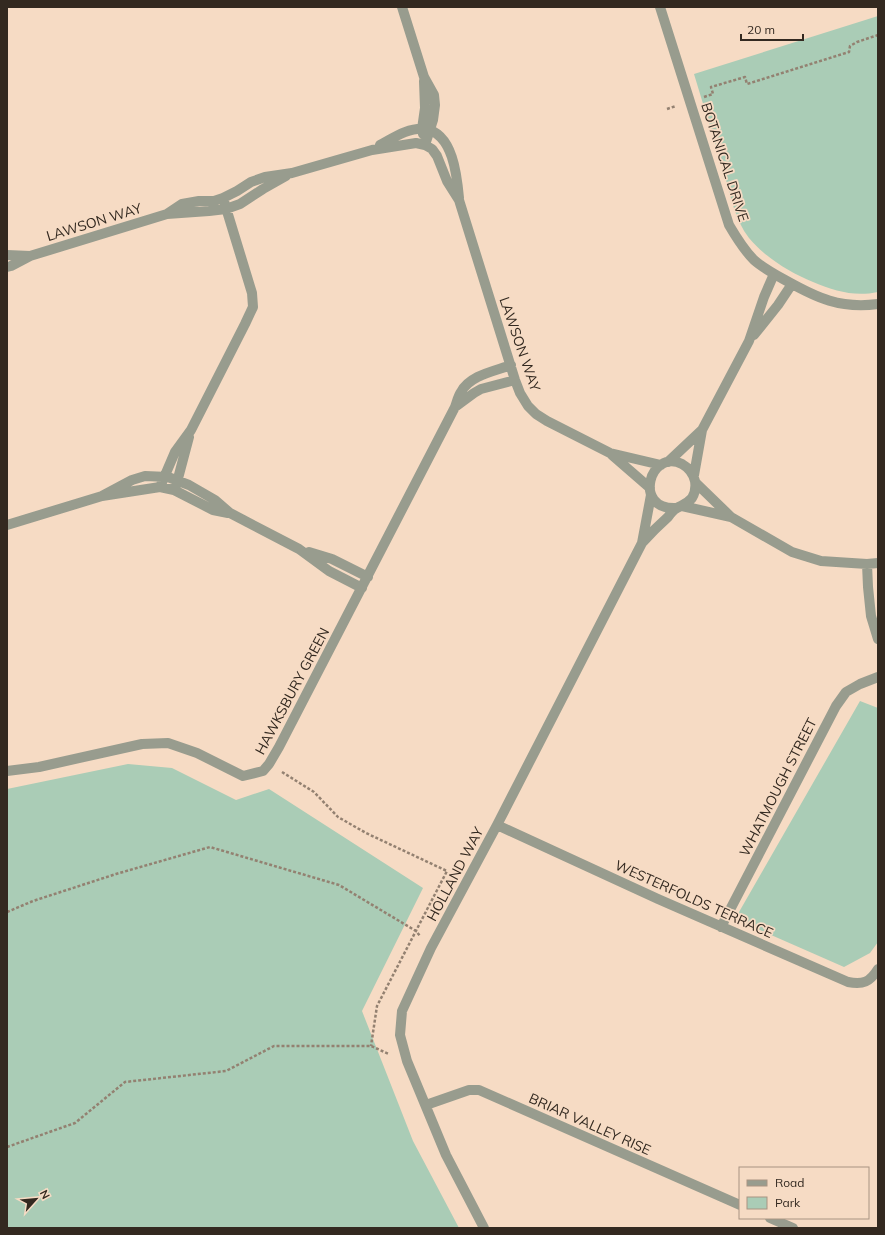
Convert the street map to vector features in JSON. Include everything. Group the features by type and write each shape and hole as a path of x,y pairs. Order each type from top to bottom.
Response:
{"street":[{"path":"402,7 424,77 426,130 425,145"},
{"name":"BOTANICAL DRIVE","path":"660,7 729,225 736,238 754,260 774,274 813,295 833,302 851,305 867,306 878,304"},
{"name":"LAWSON WAY","path":"372,150 403,133 415,130 434,132 447,144 457,178 459,200 515,380 528,406 536,414 547,421 610,453 665,464"},
{"name":"LAWSON WAY","path":"167,214 182,204 199,200 214,201 223,198 251,182 265,177 292,173 372,150 416,143 425,145 432,149 437,156 447,181 459,200"},
{"name":"LAWSON WAY","path":"7,267 30,256 167,214 209,211 240,204 292,173"},
{"path":"160,487 175,452 191,430 245,324 252,307 252,293 223,198"},
{"name":"LAWSON WAY","path":"7,255 30,256"},
{"path":"702,430 695,479 695,493 693,497 686,504 679,507 671,508 662,506 654,499 650,492 652,475 654,471 665,464 702,430 749,342 764,297 774,274"},
{"path":"749,342 778,305 792,284"},
{"name":"HAWKSBURY GREEN","path":"7,771 39,767 142,744 168,743 197,753 243,776 263,771 279,747 368,577 455,407 461,392 474,379 511,365"},
{"name":"HAWKSBURY GREEN","path":"455,407 481,389 515,380"},
{"path":"176,485 191,430"},
{"name":"LAWSON WAY","path":"610,453 650,492"},
{"path":"665,464 674,462 683,465 691,471 695,479 731,517 792,552 821,561 867,564 878,563"},
{"path":"102,496 132,480 145,476 164,477 213,510 230,513 299,549 329,571 362,588"},
{"path":"7,525 102,496 176,485"},
{"name":"HOLLAND WAY","path":"484,1228 446,1155 407,1061 400,1035 402,1011 431,948 496,826 642,543 650,492"},
{"path":"679,507 731,517"},
{"name":"HOLLAND WAY","path":"642,543 679,507"},
{"path":"299,549 332,559 368,577"},
{"path":"867,564 871,616 878,639"},
{"name":"WHATMOUGH STREET","path":"721,927 836,706 846,692 860,684 878,677"},
{"name":"WESTERFOLDS TERRACE","path":"496,826 848,982 858,984 876,976"},
{"name":"BRIAR VALLEY RISE","path":"426,1105 469,1090 479,1090 739,1205"},
{"path":"772,1219 793,1228"}],"path":[{"path":"667,109 713,94 711,87 745,77 747,84 849,52 850,46 856,42 878,35"},
{"path":"7,1147 75,1123 125,1082 226,1071 274,1046 371,1046 377,1006 447,871 366,833 338,817 314,792 269,764"},
{"path":"7,912 116,874 210,847 339,885 416,931 431,948"}],"green space":[{"path":"878,16 878,292 861,294 829,288 795,274 770,258 749,238 740,223 734,207 694,74"},
{"path":"860,701 878,708 878,942 870,953 844,967 735,919"},
{"path":"128,764 172,768 236,800 269,789 423,888 362,1011 413,1141 459,1228 7,1228 7,789"}]}
